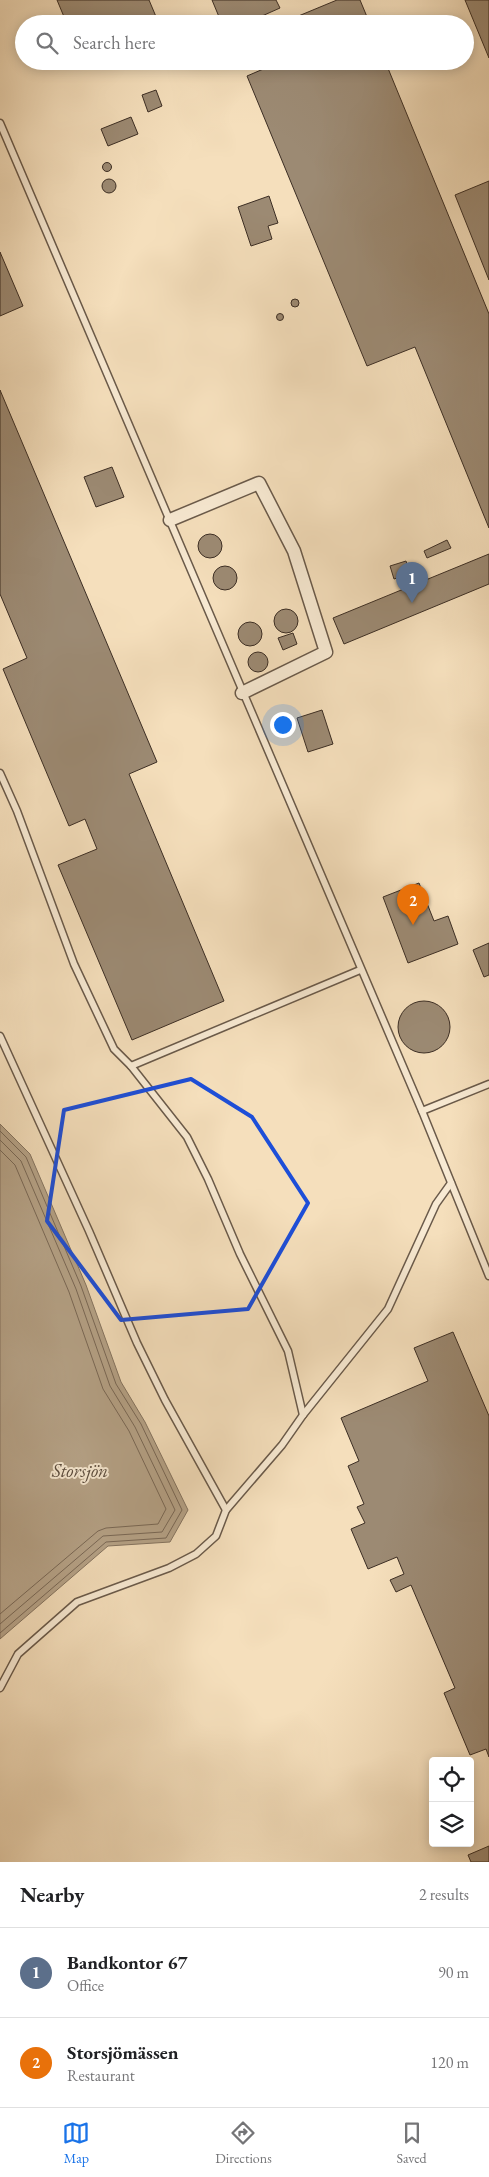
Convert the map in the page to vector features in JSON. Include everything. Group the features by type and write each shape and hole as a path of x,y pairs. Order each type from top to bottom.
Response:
{"street":[{"path":"170,520 259,483 294,551 326,652 242,693"}],"lane":[{"path":"0,123 360,970 422,1111 489,1276"},
{"path":"0,773 17,812 74,964 114,1049 132,1066 186,1137 208,1179 240,1254 288,1351 303,1415"},
{"path":"132,1066 360,970"},
{"path":"0,1036 89,1230 137,1343 165,1400 226,1510"},
{"path":"422,1111 489,1084"},
{"path":"0,1688 18,1654 78,1602 99,1593 130,1584 196,1554 216,1536 226,1510 282,1445 303,1415 388,1309 436,1204 451,1183"}],"highlighted area":[{"path":"191,1079 252,1117 308,1203 248,1309 121,1320 47,1221 64,1110"}],"water":[{"name":"Storsjön","path":"0,1124 30,1154 86,1285 121,1382 145,1422 188,1510 170,1542 108,1546 0,1639"}],"building":[{"path":"57,0 149,0 155,15 63,15"},
{"path":"212,0 276,0 280,8 264,15 218,15"},
{"path":"337,0 360,0 366,15 301,15"},
{"path":"465,0 489,0 489,58 474,22 474,15 471,15"},
{"path":"261,70 389,70 489,314 489,528 415,347 367,366 247,76"},
{"path":"156,90 162,106 148,112 142,95"},
{"path":"131,117 138,134 108,146 101,129"},
{"path":"107,162 112,167 107,172 102,167"},
{"path":"109,179 114,181 116,186 114,191 109,193 104,191 102,186 104,181"},
{"path":"489,181 489,280 455,195"},
{"path":"269,196 278,223 268,226 272,239 251,246 238,207"},
{"path":"0,252 23,306 0,316"},
{"path":"295,299 299,303 295,307 291,303"},
{"path":"280,314 283,317 280,320 277,317"},
{"path":"0,390 157,762 129,774 224,1001 132,1040 58,865 97,849 85,819 69,826 3,669 27,658 0,594"},
{"path":"112,467 124,497 96,507 84,477"},
{"path":"210,534 218,538 222,546 218,554 210,558 202,554 198,546 202,538"},
{"path":"447,540 451,548 427,558 424,551"},
{"path":"489,554 489,584 344,644 333,618"},
{"path":"406,561 410,574 394,579 390,566"},
{"path":"225,566 233,570 237,578 233,586 225,590 217,586 213,578 217,570"},
{"path":"286,609 294,613 298,621 294,629 286,633 278,629 274,621 278,613"},
{"path":"250,622 258,626 262,634 258,642 250,646 242,642 238,634 242,626"},
{"path":"293,633 297,644 283,650 278,638"},
{"path":"254,652 262,652 268,658 268,666 262,672 254,672 248,666 248,658"},
{"path":"322,710 333,744 308,752 297,718"},
{"path":"419,883 434,921 448,916 458,944 408,963 383,897"},
{"path":"489,943 489,975 484,977 473,950"},
{"path":"424,1001 438,1005 446,1013 450,1027 446,1041 438,1049 424,1053 410,1049 402,1041 398,1027 402,1013 410,1005"},
{"path":"453,1332 489,1416 489,1757 486,1749 470,1755 444,1693 455,1688 411,1585 396,1592 390,1580 404,1574 397,1557 368,1569 351,1529 365,1523 357,1507 364,1504 348,1466 359,1461 341,1418 428,1381 414,1348"},
{"path":"489,1846 489,1862 471,1862 468,1855"}],"place":[{"name":"Bandkontor 67","path":"412,603"},
{"name":"Storsjömässen","path":"413,925"}]}
